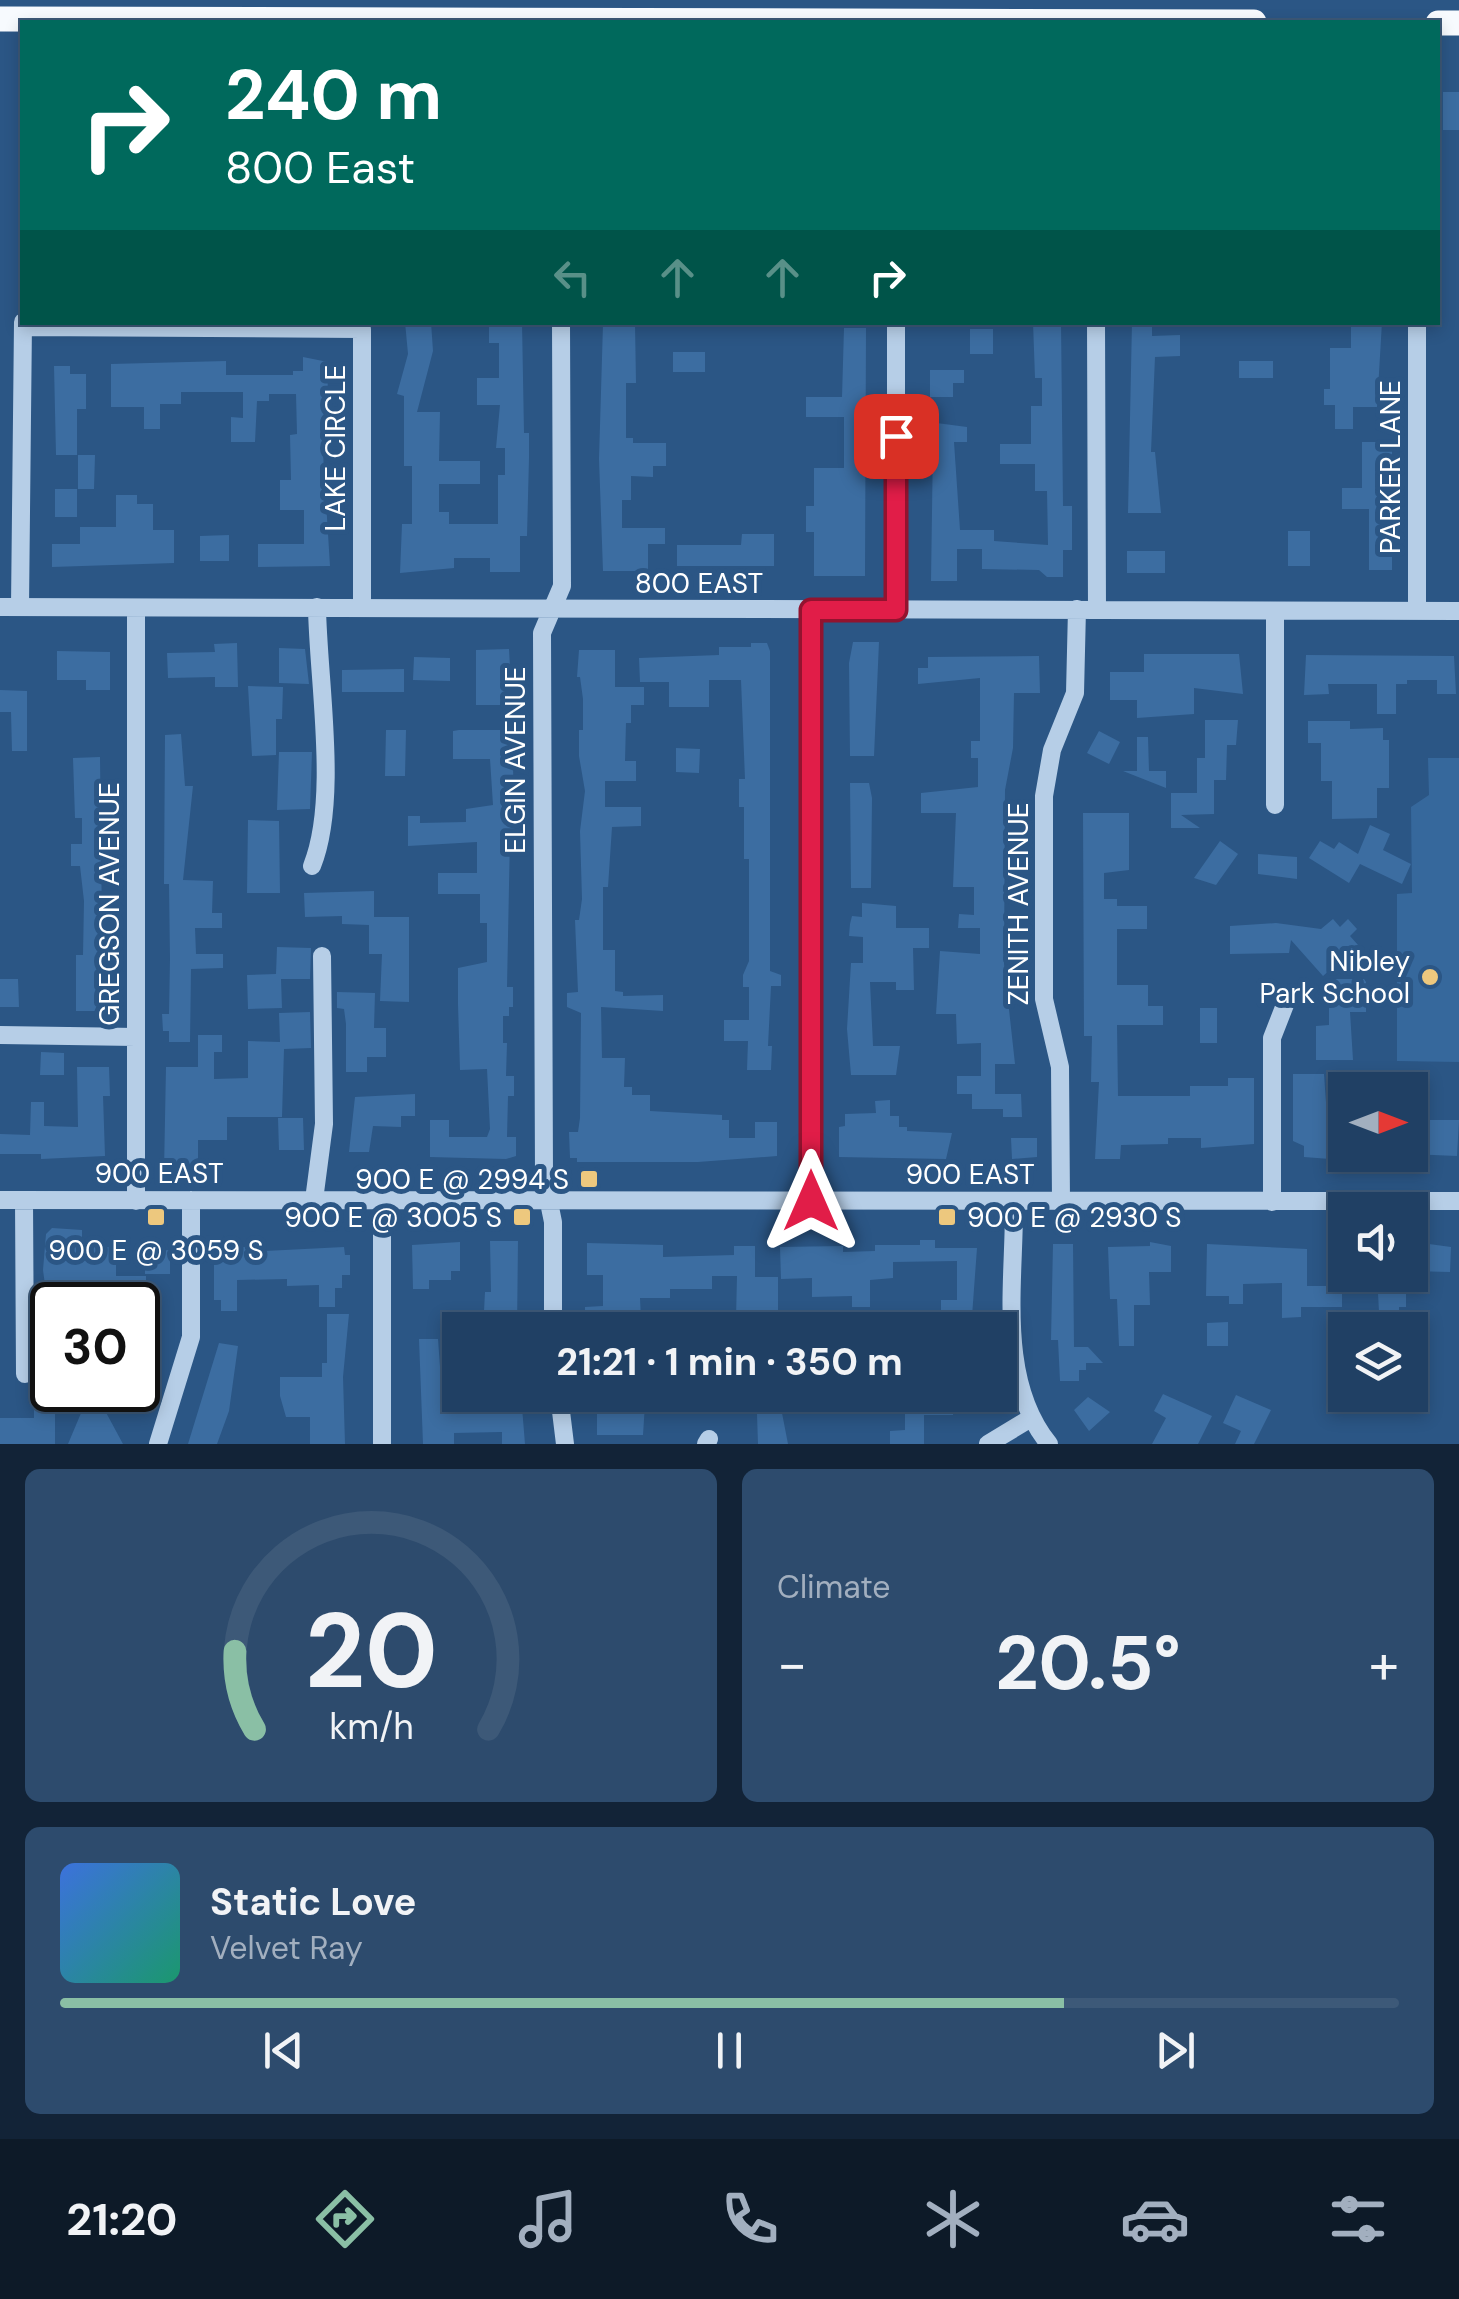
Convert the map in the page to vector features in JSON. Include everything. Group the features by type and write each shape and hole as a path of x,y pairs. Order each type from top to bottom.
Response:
{"main road":[{"path":"411,20 455,16 526,20"}],"street":[{"path":"20,607 23,325"},
{"name":"LAKE CIRCLE","path":"23,325 362,329 362,607"},
{"name":"ELGIN AVENUE","path":"552,1312 544,1178 542,634 562,586 561,325"},
{"path":"896,325 896,610"},
{"path":"1096,325 1097,609"},
{"name":"PARKER LANE","path":"1417,325 1417,611"},
{"name":"800 EAST","path":"0,607 1459,611"},
{"path":"312,866 322,840 322,672 316,607"},
{"name":"GREGSON AVENUE","path":"136,608 136,1201"},
{"name":"ZENITH AVENUE","path":"1061,1202 1061,1080 1044,999 1044,796 1052,750 1075,692 1077,609"},
{"path":"811,610 811,1201"},
{"path":"1275,611 1275,805"},
{"path":"314,1200 324,1124 322,956"},
{"path":"1272,1202 1272,1038 1288,998"},
{"path":"0,1035 136,1037"},
{"name":"900 EAST","path":"0,1200 1459,1201"},
{"path":"24,1200 25,1374"},
{"path":"158,1444 192,1338 192,1200"},
{"path":"382,1200 382,1444"},
{"path":"1014,1202 1015,1364 1031,1418 1049,1444"},
{"path":"561,1412 565,1444"},
{"path":"988,1444 1031,1418"}],"shaded area":[{"name":"Nibley Park School","path":"1428,758 1459,758 1459,1062 1397,1061 1397,894 1412,893 1411,807 1429,795"}],"building":[{"path":"1443,92 1459,92 1459,130 1443,130"},
{"path":"405,325 431,325 433,351 417,412 440,412 439,461 480,461 480,484 439,484 439,512 449,512 449,524 498,524 498,475 505,475 505,448 496,448 500,405 477,405 477,378 499,378 499,343 489,343 489,325 522,325 524,433 529,433 529,458 527,536 520,536 520,572 490,572 490,558 454,558 454,568 400,573 402,524 412,524 412,466 404,466 404,396 397,394 408,354"},
{"path":"603,325 635,325 636,383 626,383 626,438 633,438 633,443 666,443 666,466 653,466 653,477 631,476 631,500 622,500 622,528 665,528 665,544 648,544 648,571 603,571 599,459"},
{"path":"1033,325 1061,325 1063,506 1072,506 1072,550 1063,550 1063,577 1047,577 1039,570 982,569 982,549 957,549 957,581 931,581 933,442 929,442 929,422 967,427 967,442 954,442 960,530 994,530 994,541 1048,545 1047,491 1035,491 1035,464 1000,464 1000,444 1031,444 1031,406 1042,406 1042,378 1035,378"},
{"path":"1132,325 1152,325 1152,336 1180,335 1180,356 1155,357 1151,452 1155,452 1161,513 1128,513"},
{"path":"1351,325 1382,325 1377,407 1353,407 1353,429 1335,429 1335,405 1324,405 1324,389 1330,389 1330,348 1351,348"},
{"path":"844,328 866,328 865,576 814,576 814,532 806,532 806,506 814,506 814,468 844,468 844,417 806,417 806,397 842,397"},
{"path":"970,329 993,329 993,354 970,354"},
{"path":"673,352 705,352 705,372 673,372"},
{"path":"303,357 328,362 327,437 322,437 330,566 258,567 258,544 304,544 304,510 280,510 280,480 291,480 290,435 297,434 296,394 269,394 269,401 257,401 255,442 231,442 231,417 243,418 243,392 181,392 181,404 160,404 160,429 144,429 144,407 111,407 111,364 226,361 226,375 293,375 293,371 303,371"},
{"path":"1239,361 1273,361 1273,378 1239,378"},
{"path":"54,366 70,366 70,374 86,374 86,409 77,409 77,455 56,455"},
{"path":"930,370 964,370 964,383 953,383 953,397 930,397"},
{"path":"1362,442 1392,442 1392,458 1383,458 1383,488 1389,488 1389,509 1382,509 1382,537 1392,537 1392,570 1369,570 1369,509 1342,509 1342,488 1362,488"},
{"path":"78,455 95,455 94,489 78,489"},
{"path":"55,489 77,489 77,517 55,517"},
{"path":"116,495 137,495 137,504 153,504 153,530 174,530 174,563 52,567 52,544 80,544 80,527 116,527"},
{"path":"1288,531 1310,531 1310,566 1288,566"},
{"path":"742,534 774,534 774,566 677,566 677,545 741,545"},
{"path":"229,535 229,561 200,561 200,536"},
{"path":"1127,551 1165,551 1165,573 1127,573"},
{"path":"853,642 879,642 874,756 850,756 849,663"},
{"path":"237,643 238,687 215,687 215,677 168,678 167,653 215,652 214,644"},
{"path":"751,643 767,643 770,651 770,971 781,975 781,986 771,986 771,1070 747,1070 748,1041 724,1041 724,1020 749,1020 749,987 743,987 749,961 749,859 744,859 744,807 739,807 739,779 745,779 741,680 709,680 709,707 669,707 669,682 640,682 639,658 719,655 719,647 751,647"},
{"path":"279,648 305,649 309,684 279,683"},
{"path":"509,649 512,705 476,705 476,650"},
{"path":"579,650 615,650 615,687 644,687 644,705 631,705 631,723 626,723 625,761 636,761 636,781 605,781 605,807 641,807 641,826 612,827 608,887 603,887 603,950 615,950 615,991 623,992 623,996 663,995 663,1011 601,1007 602,1058 625,1058 624,1087 632,1087 632,1095 650,1095 650,1111 722,1115 722,1120 729,1120 729,1138 755,1138 755,1122 777,1122 777,1156 698,1162 577,1162 577,1158 570,1158 569,1132 578,1132 580,1118 581,1013 567,1007 567,993 578,992 575,920 579,920 582,899 580,831 585,791 579,756 583,699 577,677"},
{"path":"57,651 110,652 110,690 86,690 86,680 57,680"},
{"path":"1144,654 1239,654 1243,694 1194,688 1194,714 1137,718 1137,700 1110,700 1110,672 1144,672"},
{"path":"1306,655 1454,656 1456,694 1437,694 1437,680 1407,680 1407,684 1396,684 1396,714 1377,714 1377,684 1328,684 1329,694 1304,695"},
{"path":"1039,656 1040,693 1014,693 1013,748 1005,790 1004,964 1015,1064 995,1064 995,1094 1021,1094 1022,1117 1003,1117 1003,1109 972,1109 972,1094 957,1094 957,1076 981,1076 981,1043 957,1044 956,1014 936,1014 940,951 980,954 980,928 958,928 959,914 974,915 974,887 953,887 956,813 921,813 921,793 978,787 978,758 971,758 971,741 980,741 980,678 918,684 918,668 928,668 928,657"},
{"path":"414,657 450,658 450,681 413,680"},
{"path":"404,669 404,692 342,692 342,670"},
{"path":"248,686 283,687 282,719 276,719 276,755 252,756"},
{"path":"0,690 27,691 27,751 12,751 11,712 0,712"},
{"path":"1205,720 1238,720 1236,745 1227,745 1226,780 1214,780 1214,814 1181,815 1200,828 1171,828 1171,793 1197,793 1197,758 1205,758"},
{"path":"1308,721 1350,721 1350,729 1383,728 1383,740 1389,740 1389,788 1377,788 1377,818 1332,819 1332,781 1321,781 1321,743 1308,743"},
{"path":"386,730 406,730 405,776 385,776"},
{"path":"511,730 512,738 515,828 510,835 507,987 513,987 513,1007 509,1007 509,1016 503,1016 503,1043 507,1043 506,1076 514,1076 514,1096 508,1096 507,1137 516,1137 516,1156 506,1159 430,1157 430,1120 449,1120 449,1137 487,1137 490,1129 487,1069 460,1070 458,1004 458,968 487,962 487,923 480,923 480,894 438,894 438,873 477,873 477,842 408,846 408,816 420,816 420,823 466,822 466,809 493,805 490,759 453,759 453,731"},
{"path":"1099,731 1120,742 1109,764 1087,753"},
{"path":"181,734 185,786 193,786 183,880 213,881 212,913 222,913 222,928 195,928 196,954 223,954 223,968 191,969 190,1042 169,1042 169,1031 163,1031 162,1014 169,1014 170,959 169,884 164,884 165,735"},
{"path":"1137,737 1148,737 1149,771 1166,771 1166,788 1123,771 1137,771"},
{"path":"676,748 700,749 699,773 676,772"},
{"path":"279,752 312,752 310,809 277,810"},
{"path":"100,757 103,1011 76,1011 76,955 83,955 84,901 80,866 71,866 71,844 82,844 82,818 75,818 73,758"},
{"path":"850,783 869,783 872,798 871,888 851,888"},
{"path":"1083,813 1129,813 1129,870 1104,873 1104,899 1117,899 1117,906 1147,906 1147,929 1117,929 1117,985 1148,985 1148,1006 1163,1006 1163,1025 1117,1025 1118,1096 1190,1096 1190,1086 1228,1086 1228,1078 1254,1078 1254,1144 1201,1148 1201,1138 1168,1138 1168,1144 1121,1145 1120,1159 1095,1159 1099,1082 1091,1082 1092,1036 1084,1036"},
{"path":"248,820 279,821 280,893 247,893"},
{"path":"1370,825 1390,834 1383,850 1411,864 1402,884 1360,864 1349,883 1309,858 1320,841 1334,849 1339,842 1358,854"},
{"path":"1220,841 1238,854 1216,885 1194,878"},
{"path":"1258,854 1297,857 1297,879 1258,874"},
{"path":"374,891 374,917 409,917 409,1002 380,1001 382,954 369,954 369,925 342,924 342,916 305,917 304,893"},
{"path":"862,903 896,906 896,928 929,928 929,948 913,948 914,990 896,990 896,982 870,982 873,1046 900,1046 896,1075 851,1075 847,1029 851,963 863,963 863,937 849,936 852,916 862,917"},
{"path":"1333,919 1340,927 1348,919 1357,929 1350,936 1358,945 1323,976 1291,940 1289,953 1230,954 1230,926 1276,923 1321,929"},
{"path":"277,947 311,948 310,979 281,979 282,1008 248,1009 247,975 276,974"},
{"path":"0,979 18,979 19,1007 0,1007"},
{"path":"1329,979 1366,982 1366,1012 1350,1012 1353,1060 1316,1060 1316,1026 1329,1025"},
{"path":"337,992 375,993 374,1028 386,1028 386,1057 367,1057 367,1072 346,1072 346,1024 344,1009 337,1008"},
{"path":"1200,1008 1217,1008 1217,1043 1200,1043"},
{"path":"310,1012 311,1048 284,1049 282,1117 227,1117 227,1140 198,1140 198,1171 164,1171 166,1067 198,1067 198,1035 222,1035 222,1052 214,1052 214,1079 248,1078 248,1041 280,1042 279,1013"},
{"path":"41,1052 64,1053 64,1075 40,1075"},
{"path":"77,1067 109,1067 110,1096 103,1096 105,1156 41,1159 41,1154 0,1154 0,1134 30,1135 31,1102 44,1102 44,1126 78,1127"},
{"path":"1293,1074 1324,1074 1328,1159 1304,1157 1304,1146 1293,1141"},
{"path":"415,1094 415,1116 401,1116 401,1127 373,1126 369,1152 349,1152 355,1097"},
{"path":"890,1100 890,1116 899,1116 899,1127 907,1127 907,1131 952,1133 946,1159 839,1157 839,1127 845,1126 845,1114 876,1113 875,1101"},
{"path":"278,1118 303,1118 304,1150 279,1150"},
{"path":"1428,1120 1459,1120 1457,1156 1428,1155"},
{"path":"1011,1138 1037,1138 1037,1157 1012,1159"},
{"path":"52,1228 82,1230 82,1247 116,1247 116,1276 146,1276 146,1282 45,1282 46,1234"},
{"path":"920,1240 935,1240 935,1248 977,1248 972,1312 941,1312 941,1300 957,1300 957,1261 893,1262 893,1278 870,1280 870,1307 852,1307 852,1296 812,1297 812,1278 781,1279 780,1247 843,1246 843,1252 875,1251 875,1245 920,1245"},
{"path":"490,1241 518,1241 517,1312 484,1312 485,1292 491,1292"},
{"path":"460,1242 460,1271 451,1271 451,1280 429,1280 429,1289 413,1289 412,1245"},
{"path":"1150,1242 1171,1246 1171,1272 1149,1272 1150,1305 1134,1305 1134,1346 1119,1346 1117,1299 1110,1299 1108,1247 1150,1246"},
{"path":"587,1243 663,1245 663,1257 734,1255 734,1246 755,1246 755,1277 778,1277 778,1312 736,1312 737,1276 712,1276 712,1289 670,1289 670,1298 640,1298 641,1312 585,1312 585,1307 603,1306 603,1275 587,1275"},
{"path":"1053,1244 1073,1244 1074,1347 1088,1347 1103,1363 1086,1363 1086,1370 1079,1370 1079,1381 1060,1381 1058,1340 1051,1340"},
{"path":"1207,1244 1307,1249 1307,1286 1328,1286 1328,1292 1342,1292 1342,1307 1301,1307 1301,1317 1282,1318 1282,1283 1243,1284 1243,1304 1229,1304 1229,1296 1206,1296"},
{"path":"1429,1244 1451,1247 1450,1272 1428,1271"},
{"path":"265,1246 265,1251 344,1247 345,1255 350,1255 350,1275 342,1275 342,1288 335,1288 335,1307 319,1307 319,1285 287,1286 287,1279 237,1280 237,1311 221,1311 221,1300 214,1300 214,1258 220,1258 220,1248"},
{"path":"170,1250 170,1274 145,1274 145,1252"},
{"path":"1378,1292 1406,1292 1406,1307 1399,1307 1399,1312 1379,1312"},
{"path":"327,1314 349,1314 343,1377 345,1444 310,1444 310,1417 286,1417 280,1396 280,1377 322,1377 322,1363 327,1363"},
{"path":"1228,1322 1228,1346 1207,1346 1207,1323"},
{"path":"419,1339 438,1339 442,1412 522,1412 525,1444 502,1444 502,1432 454,1433 454,1444 423,1444"},
{"path":"219,1343 238,1346 229,1411 217,1444 188,1444"},
{"path":"1163,1394 1212,1416 1198,1444 1152,1444 1166,1418 1154,1411"},
{"path":"1236,1395 1271,1410 1254,1444 1235,1444 1241,1431 1223,1423"},
{"path":"1088,1397 1110,1412 1089,1431 1074,1410"},
{"path":"34,1412 55,1412 55,1444 0,1444 0,1418 34,1418"},
{"path":"81,1412 106,1412 123,1444 68,1444"},
{"path":"597,1412 644,1412 643,1435 597,1435"},
{"path":"905,1412 953,1412 924,1415 924,1444 890,1444 890,1431 905,1430"},
{"path":"782,1413 788,1444 758,1444 757,1414"}],"place":[{"name":"Nibley Park School","path":"1430,977"},
{"name":"900 E @ 2994 S","path":"589,1179"},
{"name":"900 E @ 3059 S","path":"156,1217"},
{"name":"900 E @ 3005 S","path":"522,1217"},
{"name":"900 E @ 2930 S","path":"947,1217"}],"route":[{"path":"811,1201 811,610 896,610 896,436"}]}
